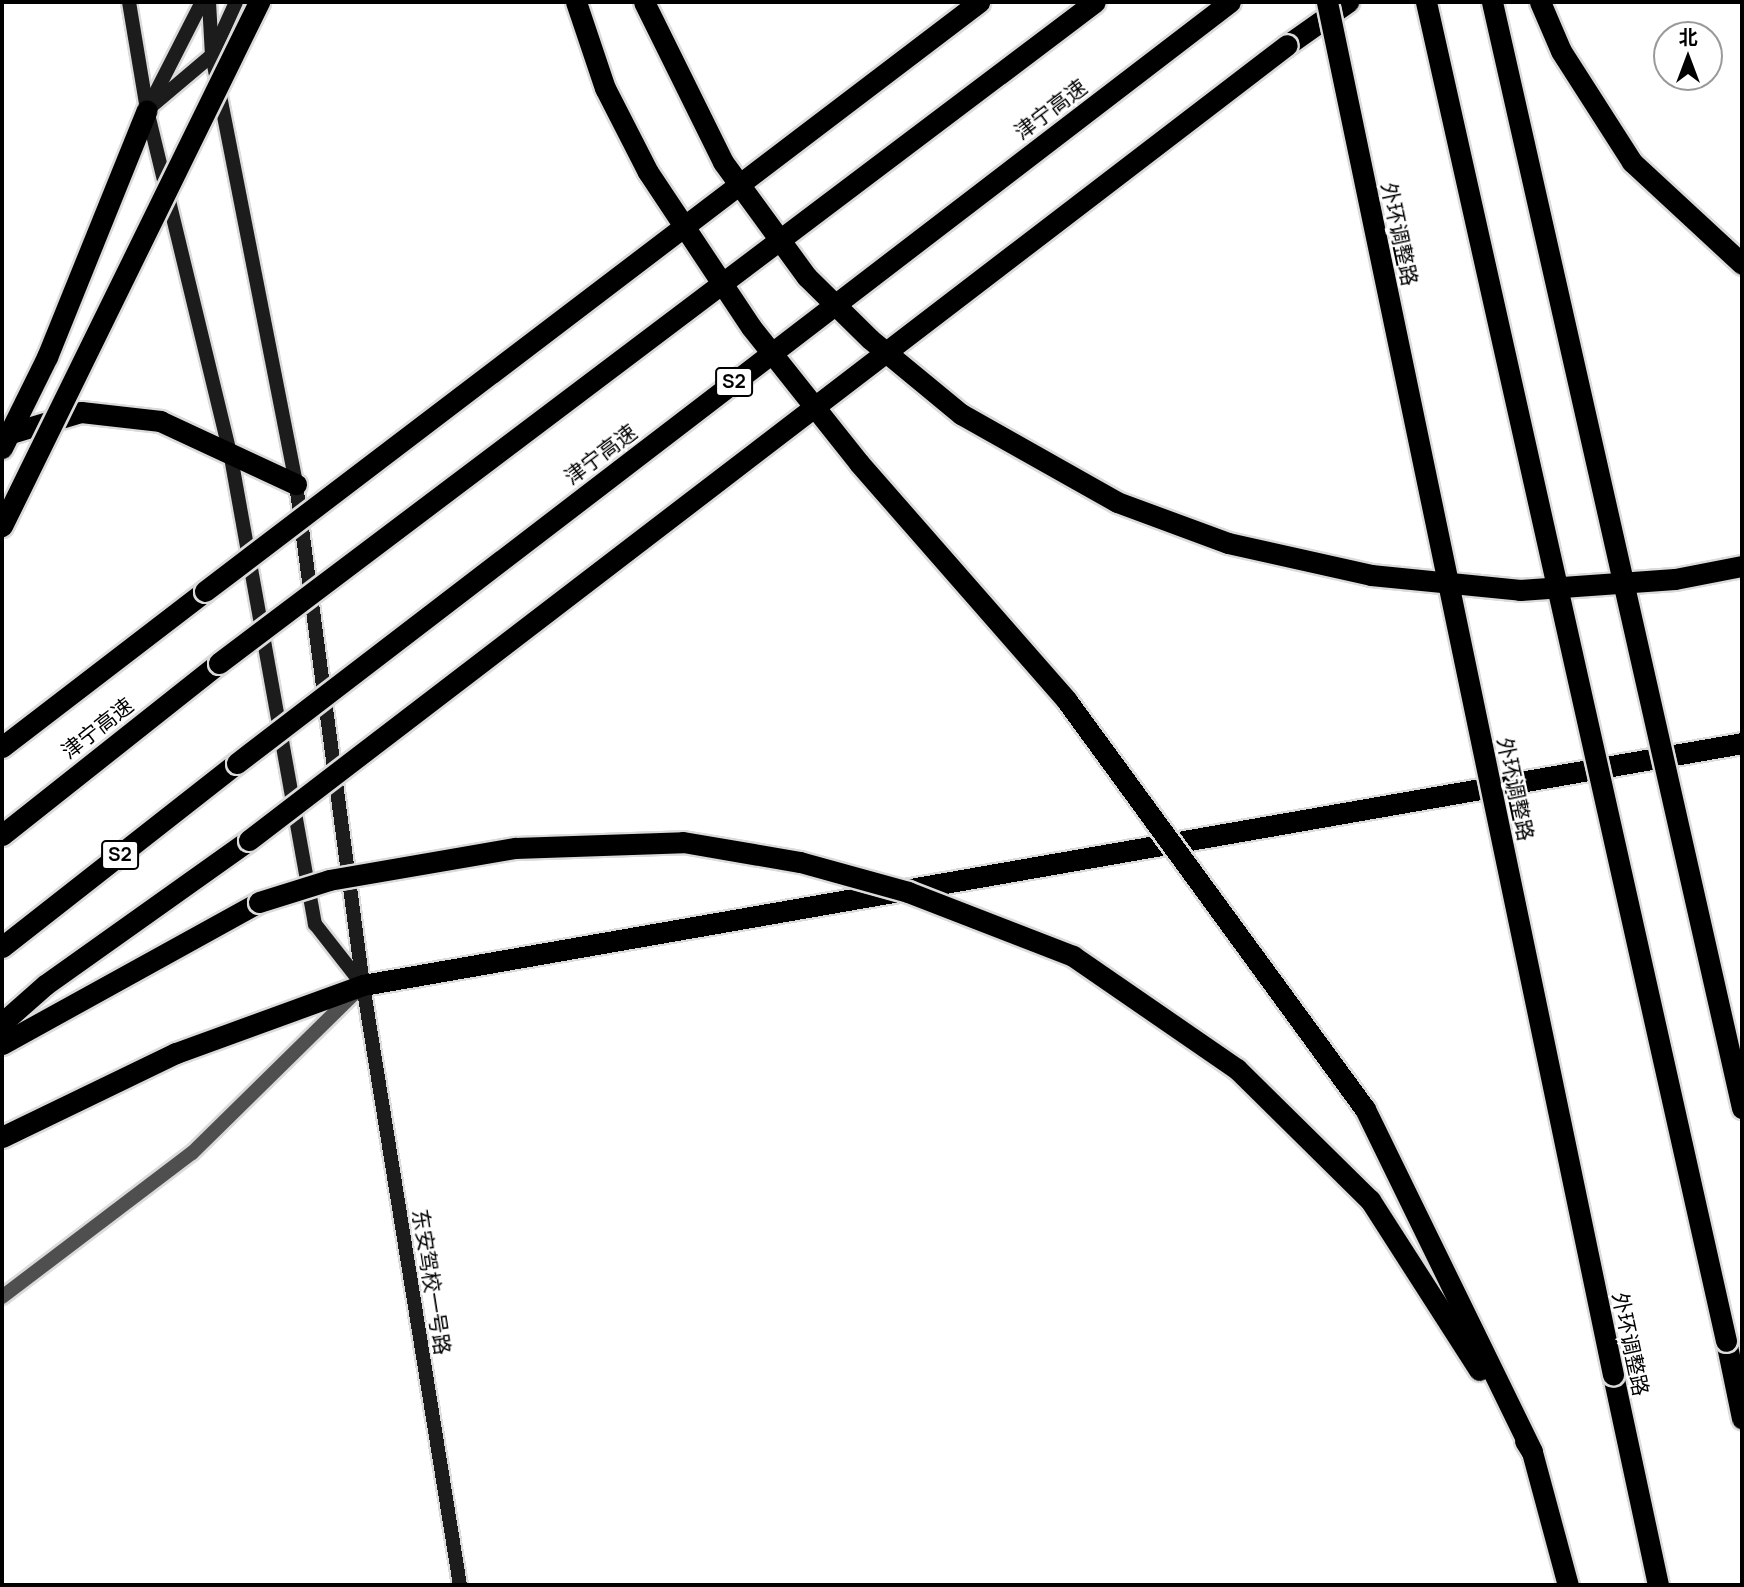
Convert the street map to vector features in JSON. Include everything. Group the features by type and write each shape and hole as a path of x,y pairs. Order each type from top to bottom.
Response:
{"highway":[{"path":"2,526 259,2"},
{"path":"576,2 605,88 648,172 751,327 859,463 1067,701 1365,1108 1532,1452 1568,1585"},
{"path":"644,2 723,162 807,277 870,339 961,414 1117,502 1228,544 1371,575 1520,590 1675,579 1742,566"},
{"path":"2,747 979,2"},
{"name":"津宁高速","path":"2,835 219,663 1095,2"},
{"name":"津宁高速","path":"2,947 237,763 1230,2"},
{"name":"外环调整路","path":"1327,2 1658,1585"},
{"path":"2,1023 45,985 249,840 1287,45 1348,2"},
{"path":"1426,2 1742,1418"},
{"path":"1492,2 1742,1108"},
{"path":"1540,2 1561,51 1632,162 1742,264"},
{"path":"7,441 147,110"},
{"path":"7,441 81,412 160,421 296,484"},
{"path":"2,1137 176,1053 362,985 1742,743"},
{"path":"2,1044 259,902 329,880 514,848 683,842 800,862 908,892 1073,956 1237,1069 1370,1200 1532,1452"}],"street":[{"path":"129,2 147,110 230,452 315,924 362,985"},
{"path":"147,110 202,2"},
{"name":"东安驾校一号路","path":"209,2 212,55 296,484 362,985 460,1585"},
{"path":"147,110 212,55 236,2"}],"lane":[{"path":"2,1297 192,1153 362,985"}]}
